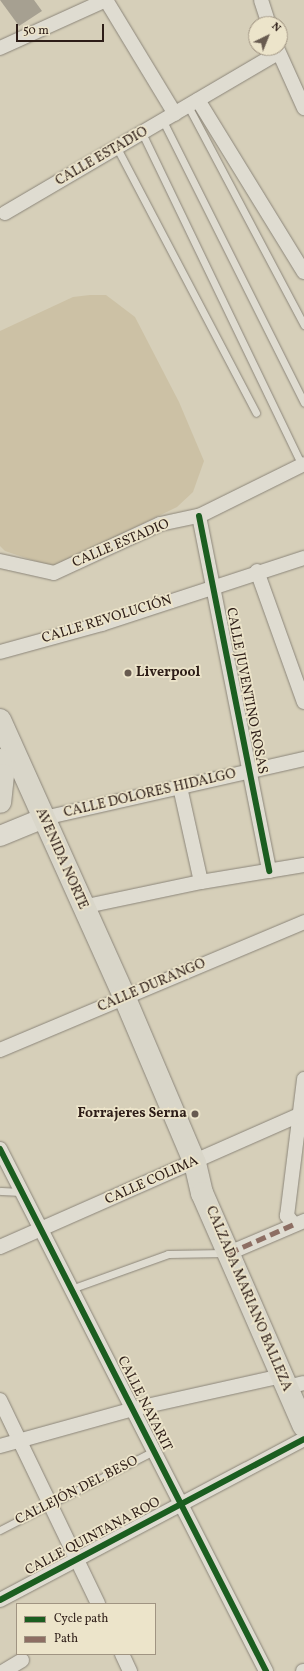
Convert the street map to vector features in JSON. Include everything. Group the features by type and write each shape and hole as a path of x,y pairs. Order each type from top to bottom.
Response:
{"main road":[{"name":"AVENIDA NORTE","path":"0,720 38,821 118,999"},
{"name":"AVENIDA NORTE","path":"0,750 82,907 118,999"},
{"path":"0,760 2,775 0,802"},
{"name":"CALZADA MARIANO BALLEZA","path":"118,999 189,1165 229,1253 291,1382 304,1426"}],"street":[{"path":"0,48 106,0 169,117"},
{"path":"261,0 266,16"},
{"name":"CALLE ESTADIO","path":"5,213 142,134 269,56"},
{"path":"279,56 304,108"},
{"path":"193,103 304,272"},
{"name":"CALLE ESTADIO","path":"0,561 54,573 160,524 200,516 303,466"},
{"name":"CALLE JUVENTINO ROSAS","path":"200,516 269,871"},
{"name":"CALLE REVOLUCIÓN","path":"0,652 102,624 257,571 304,558"},
{"path":"257,571 303,702"},
{"name":"CALLE DOLORES HIDALGO","path":"38,821 180,786 304,759"},
{"path":"180,786 202,882"},
{"path":"0,836 38,821"},
{"path":"82,907 202,882 304,865"},
{"name":"CALLE DURANGO","path":"0,1050 118,999 304,922"},
{"path":"299,1222 287,1216 302,1114 304,1080"},
{"name":"CALLE COLIMA","path":"0,1247 302,1114"},
{"name":"CALLE NAYARIT","path":"0,1149 266,1671"},
{"path":"229,1253 299,1222"},
{"path":"0,1446 133,1409 291,1382"},
{"path":"0,1400 98,1603"},
{"name":"CALLE QUINTANA ROO","path":"0,1600 304,1439"},
{"path":"122,1655 130,1671"},
{"path":"4,1671 22,1660"}],"lane":[{"path":"193,103 304,325"},
{"path":"169,117 304,403"},
{"path":"142,134 303,466"},
{"path":"116,148 256,413"},
{"path":"0,1191 22,1192"},
{"path":"72,1289 168,1254 229,1253"},
{"name":"CALLEJÓN DEL BESO","path":"0,1530 154,1451"}],"shaded area":[{"path":"106,295 135,317 179,402 204,461 193,492 177,507 53,567 5,551 0,546 0,331 73,297"}],"building":[{"path":"0,0 34,0 42,11 19,26"}],"marked path":[{"path":"229,1253 294,1224"}],"cycle path":[{"path":"199,516 269,871"},
{"path":"0,1149 266,1671"},
{"path":"0,1600 304,1439"}],"place":[{"name":"Liverpool","path":"128,673"},
{"name":"Forrajeres Serna","path":"195,1114"}]}
